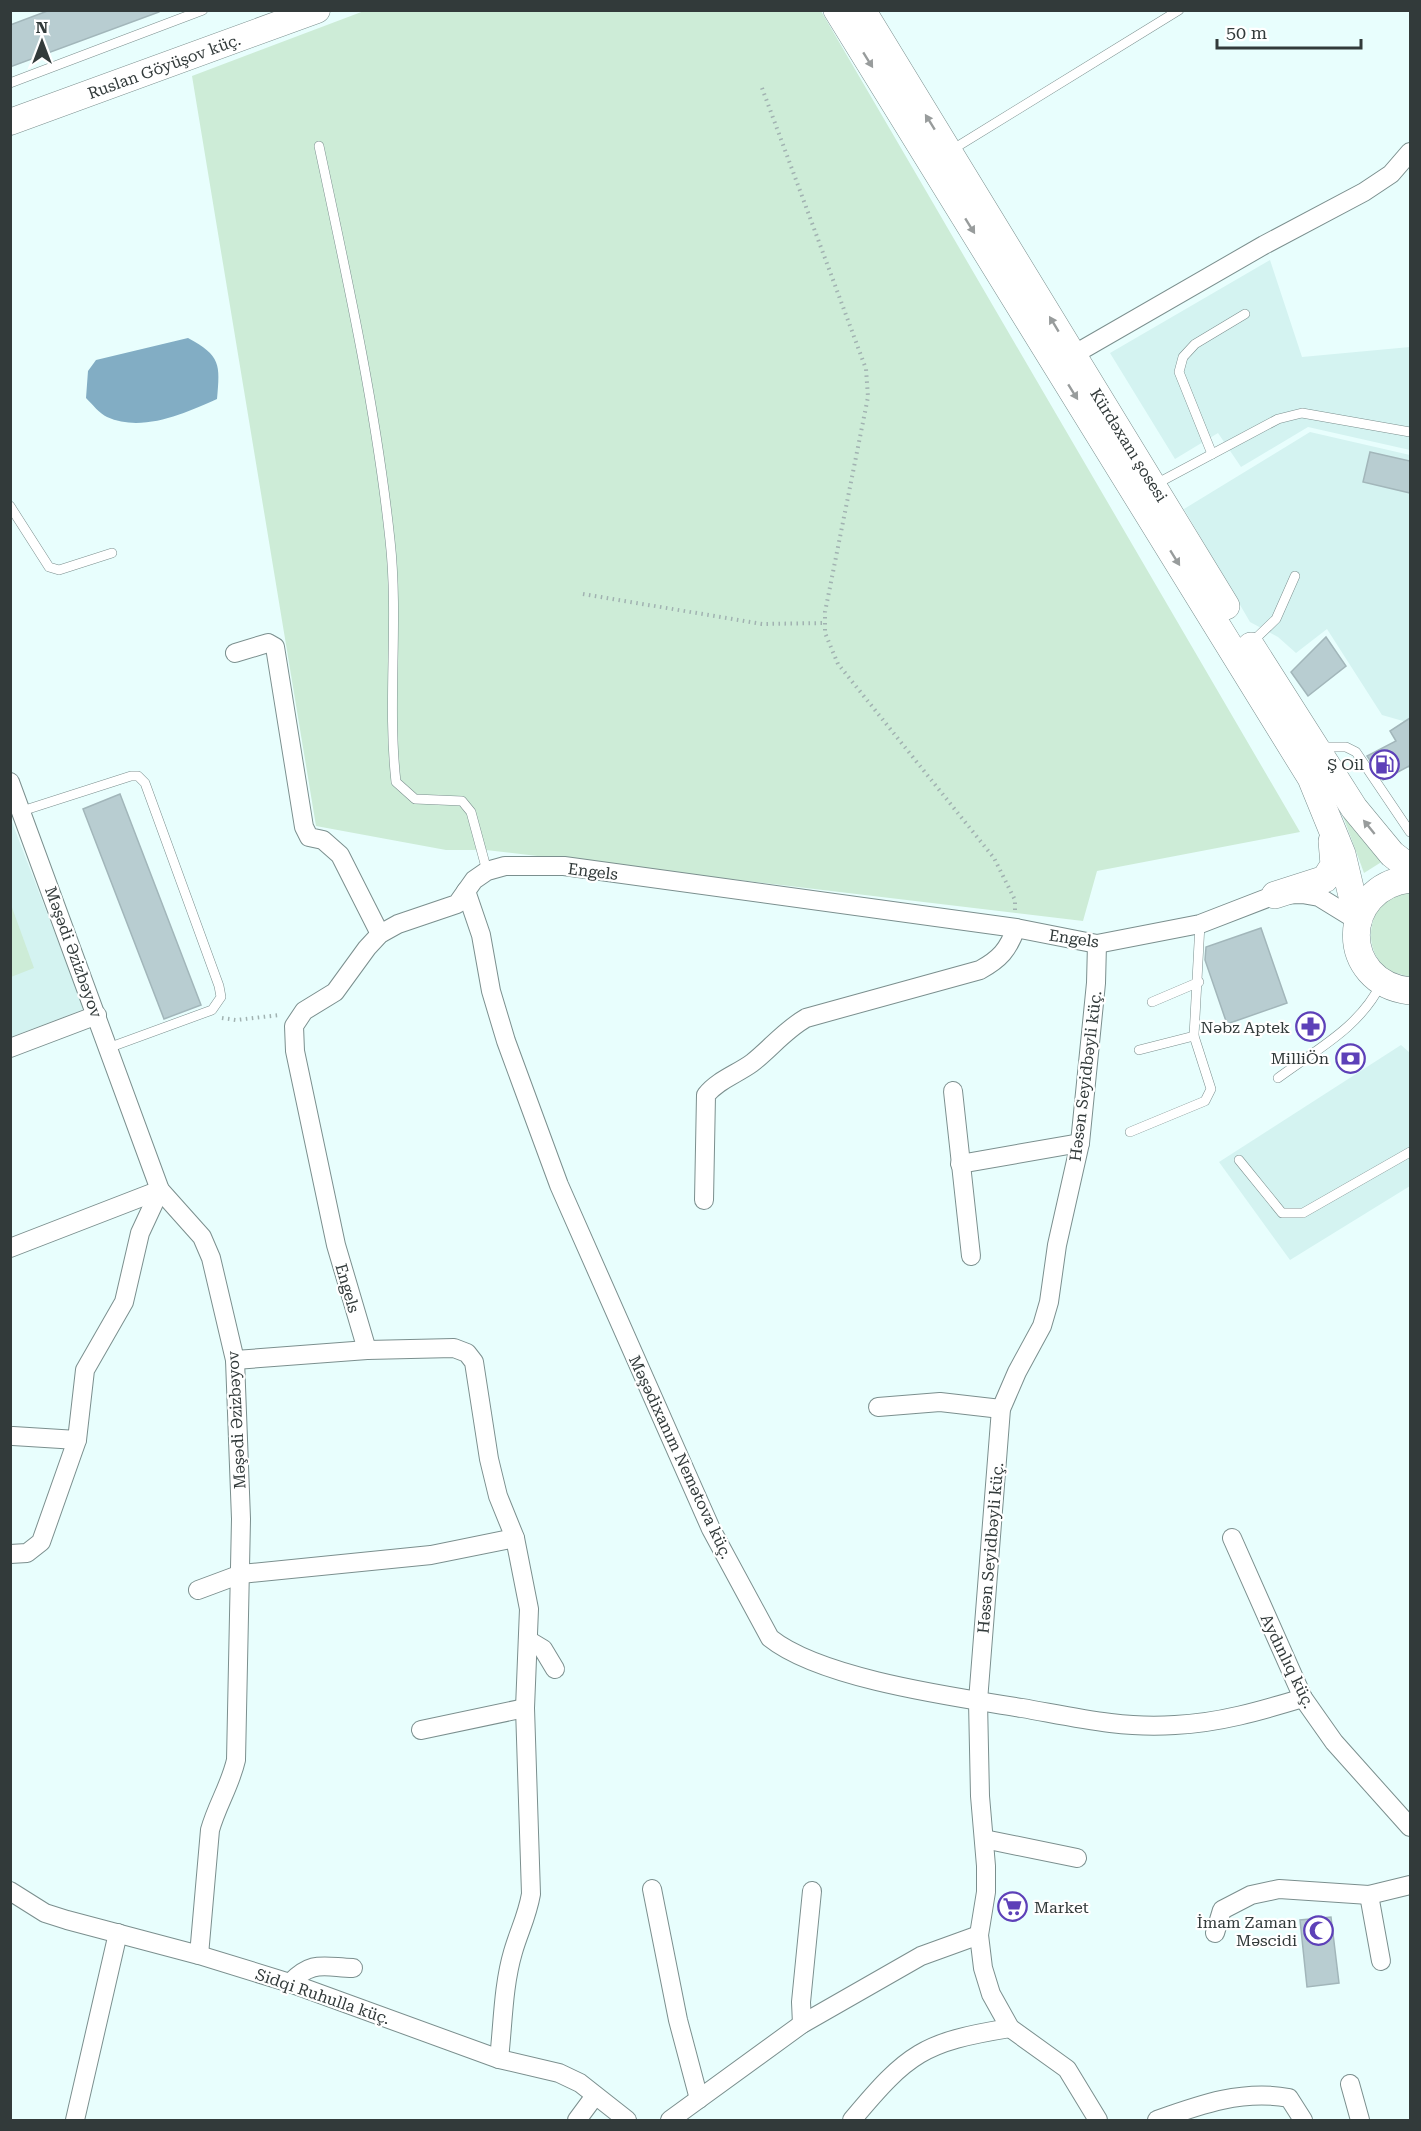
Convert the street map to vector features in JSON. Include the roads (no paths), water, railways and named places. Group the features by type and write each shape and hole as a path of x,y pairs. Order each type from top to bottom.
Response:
{"main road":[{"path":"837,10 1311,778 1332,825 1344,862 1358,921"},
{"name":"Kürdəxanı şosesi","path":"862,10 1249,644 1354,808 1392,854 1410,868"},
{"path":"1275,895 1325,879 1331,873 1334,865 1332,825"},
{"path":"1410,879 1391,882 1376,891 1365,904 1358,921 1356,938 1360,956 1369,971 1410,1009"},
{"path":"1382,982 1410,991"}],"street":[{"name":"Ruslan Göyüşov küç.","path":"10,122 307,12"},
{"path":"1073,355 1264,245 1364,192 1391,174 1410,152"},
{"path":"235,653 268,643 275,647 303,828 309,837 323,840 340,855 380,934 398,924 457,904 474,880 487,871"},
{"name":"Məşədi Əzizbəyov","path":"10,782 160,1190 202,1237 211,1258 235,1360 241,1574 236,1761 231,1784 215,1810 210,1830 199,1955"},
{"name":"Engels","path":"487,871 505,866 564,866 1016,928 1097,944 1200,924 1275,895"},
{"name":"Məşədixanım Nemətova küç.","path":"466,891 481,935 491,991 506,1041 559,1185 711,1529 770,1638 785,1650 875,1680 1104,1724 1138,1726 1218,1721 1303,1698"},
{"path":"1275,895 1302,894 1319,897 1358,921"},
{"path":"704,1200 706,1095 712,1088 751,1064 791,1027 806,1018 980,970 1001,958 1010,946 1016,928"},
{"name":"Engels","path":"367,1350 336,1245 295,1051 294,1026 304,1011 335,992 380,934"},
{"name":"Həsən Seyidbəyli küç.","path":"1097,944 1096,983 1080,1143 1042,1326 1017,1371 1001,1409 978,1701 980,1796 986,1892 979,1935 983,1968 991,1994 1010,2028 1067,2069 1098,2121"},
{"path":"10,1048 97,1015"},
{"path":"953,1091 971,1256"},
{"path":"960,1164 1080,1143"},
{"path":"10,1248 160,1190"},
{"path":"10,1554 27,1552 41,1542 77,1440 86,1370 92,1354 124,1302 140,1233 160,1190"},
{"path":"235,1360 367,1350 454,1348 467,1353 474,1362 498,1496 515,1538 529,1609 525,1708 531,1894 526,1919 513,1950 499,2059"},
{"path":"878,1407 940,1402 1001,1409"},
{"path":"13,1436 77,1440"},
{"path":"198,1590 241,1574 431,1555 515,1538"},
{"name":"Aydınlıq küç.","path":"1232,1538 1303,1698 1334,1742 1410,1827"},
{"path":"528,1640 543,1649 555,1669"},
{"path":"421,1730 525,1708"},
{"path":"984,1839 1077,1858"},
{"path":"1215,1933 1222,1910 1251,1895 1279,1889 1369,1895 1410,1885"},
{"path":"652,1889 678,2020 699,2099"},
{"name":"Sidqi Ruhulla küç.","path":"10,1891 45,1913 199,1955 290,1983 499,2059 559,2073 580,2083 594,2097 627,2121"},
{"path":"802,2024 801,2001 812,1892"},
{"path":"1369,1895 1381,1961"},
{"path":"75,2121 118,1933"},
{"path":"670,2121 802,2024 921,1956 979,1935"},
{"path":"290,1983 303,1970 316,1966 353,1968"},
{"path":"852,2121 886,2079 911,2058 932,2046 960,2036 1010,2028"},
{"path":"1350,2084 1360,2121"},
{"path":"1157,2121 1210,2101 1269,2094 1289,2098 1303,2121"},
{"path":"577,2121 594,2097"}],"lane":[{"path":"10,83 203,10"},
{"path":"948,152 1179,10"},
{"path":"320,146 361,344 390,541 394,610 393,756 396,782 416,799 462,801 471,812 487,871"},
{"path":"1212,454 1179,372 1183,357 1195,344 1245,314"},
{"path":"1154,485 1278,419 1302,414 1410,432"},
{"path":"10,506 49,567 59,570 112,553"},
{"path":"1249,644 1276,619 1295,576"},
{"path":"1316,747 1346,747 1356,752 1410,832"},
{"path":"22,811 131,776 138,776 145,783 219,986 221,997 212,1010 108,1048"},
{"path":"1130,1132 1205,1101 1211,1089 1194,1036 1199,982 1200,924"},
{"path":"1152,1002 1199,982"},
{"path":"1278,1077 1359,1019 1370,1006 1382,982"},
{"path":"1139,1050 1194,1036"},
{"path":"1239,1160 1282,1213 1291,1215 1303,1213 1410,1152"}],"water":[{"path":"188,338 207,350 216,362 218,369 217,399 178,415 135,423 107,417 86,398 88,371 96,360"}],"place":[{"name":"Ş Oil","path":"1385,764"},
{"name":"Nəbz Aptek","path":"1311,1027"},
{"name":"MilliÖn","path":"1350,1058"},
{"name":"Market","path":"1013,1907"},
{"name":"İmam Zaman Məscidi","path":"1318,1931"}]}
